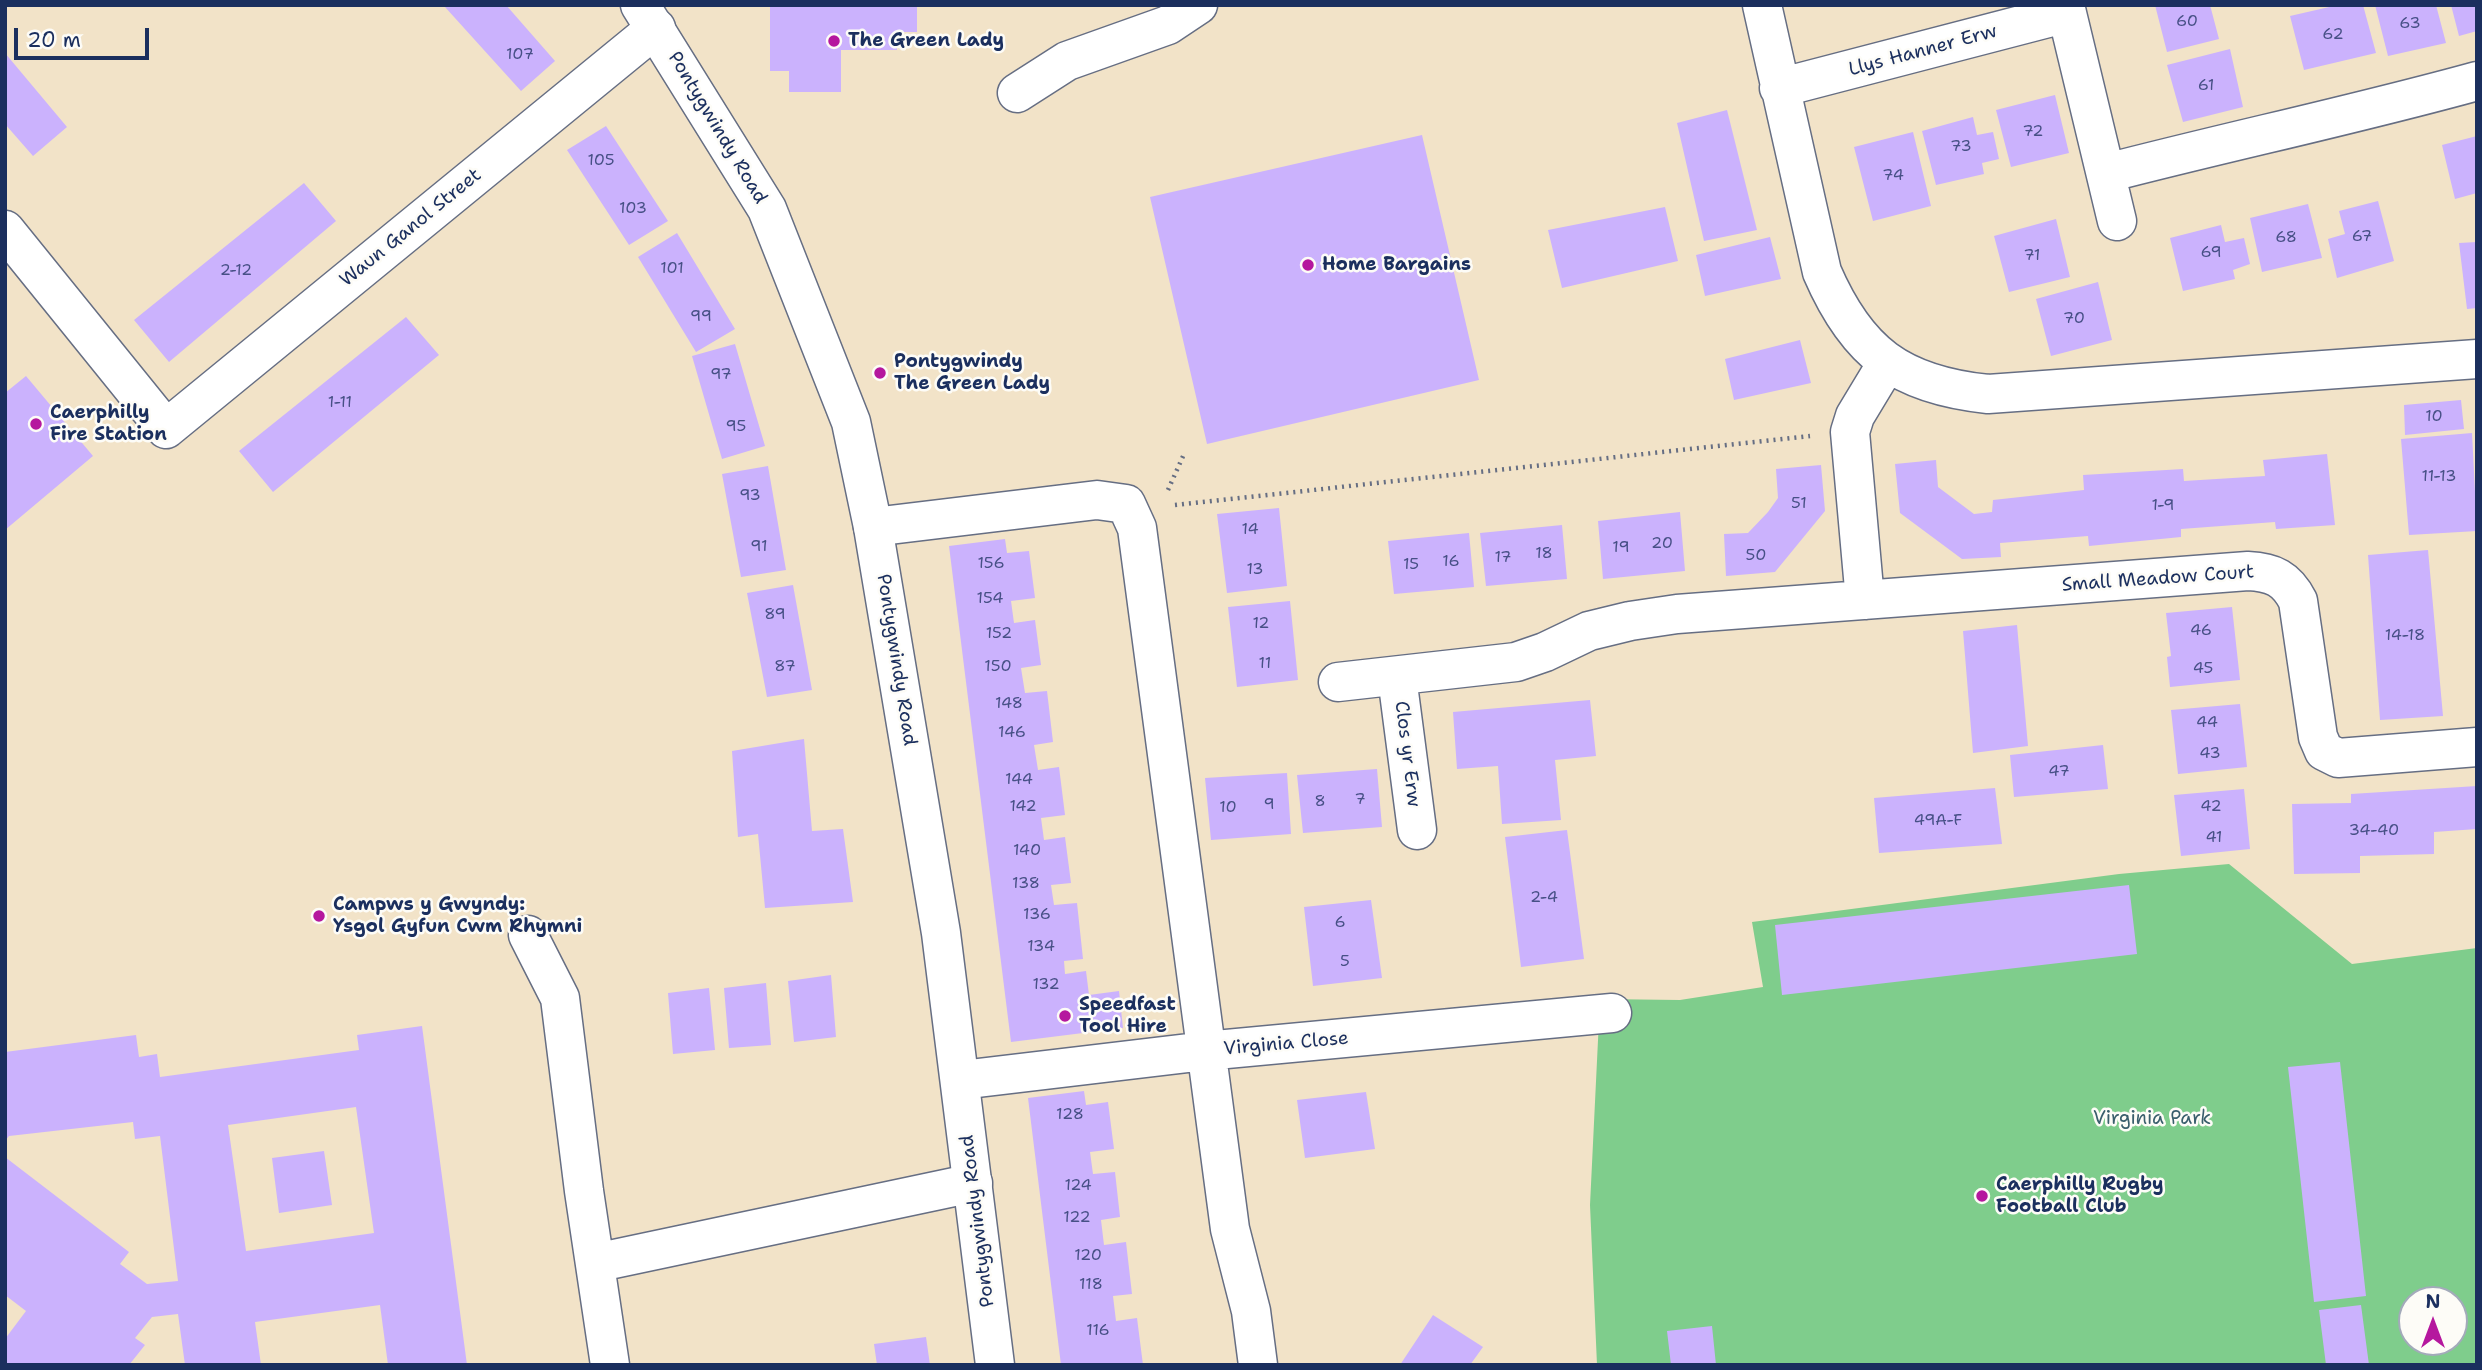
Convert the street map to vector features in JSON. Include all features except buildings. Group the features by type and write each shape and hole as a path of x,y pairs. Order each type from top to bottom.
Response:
{"street":[{"path":"1762,5 1822,272 1846,319 1887,363 1932,385 1988,394 2477,359"},
{"path":"1017,93 1067,61 1168,24 1194,6"},
{"name":"Llys Hanner Erw","path":"1779,88 2066,9 2117,221"},
{"name":"Waun Ganol Street","path":"5,230 166,429 648,16"},
{"name":"Pontygwindy Road","path":"648,16 767,208 851,422 873,527 941,933 995,1365"},
{"path":"2107,173 2477,81"},
{"path":"1865,600 1850,432 1855,416 1887,363"},
{"path":"873,527 1097,499 1126,504 1149,517 1205,1051 1230,1229 1251,1311 1258,1365"},
{"name":"Small Meadow Court","path":"1338,682 1516,662 1545,652 1589,631 1630,621 1678,614 2248,571 2266,572 2280,578 2291,588 2298,601 2318,737 2324,751 2338,758 2477,747"},
{"name":"Clos yr Erw","path":"1397,677 1417,831"},
{"path":"528,935 560,998 610,1365"},
{"name":"Virginia Close","path":"961,1080 1205,1051 1612,1013"},
{"path":"595,1263 973,1183"}],"path":[{"path":"1149,517 1850,432"},
{"path":"1149,517 1184,454"}],"green space":[{"name":"Virginia Park","path":"2229,864 2352,964 2477,948 2477,1365 1597,1365 1590,1205 1600,999 1680,1000 1763,987 1752,922 2119,874"}],"place":[{"name":"The Green Lady","path":"834,41"},
{"name":"Home Bargains","path":"1308,265"},
{"name":"Pontygwindy The Green Lady","path":"880,373"},
{"name":"Caerphilly Fire Station","path":"36,424"},
{"name":"Campws y Gwyndy: Ysgol Gyfun Cwm Rhymni","path":"319,916"},
{"name":"Speedfast Tool Hire","path":"1065,1016"},
{"name":"Caerphilly Rugby Football Club","path":"1982,1196"}]}
